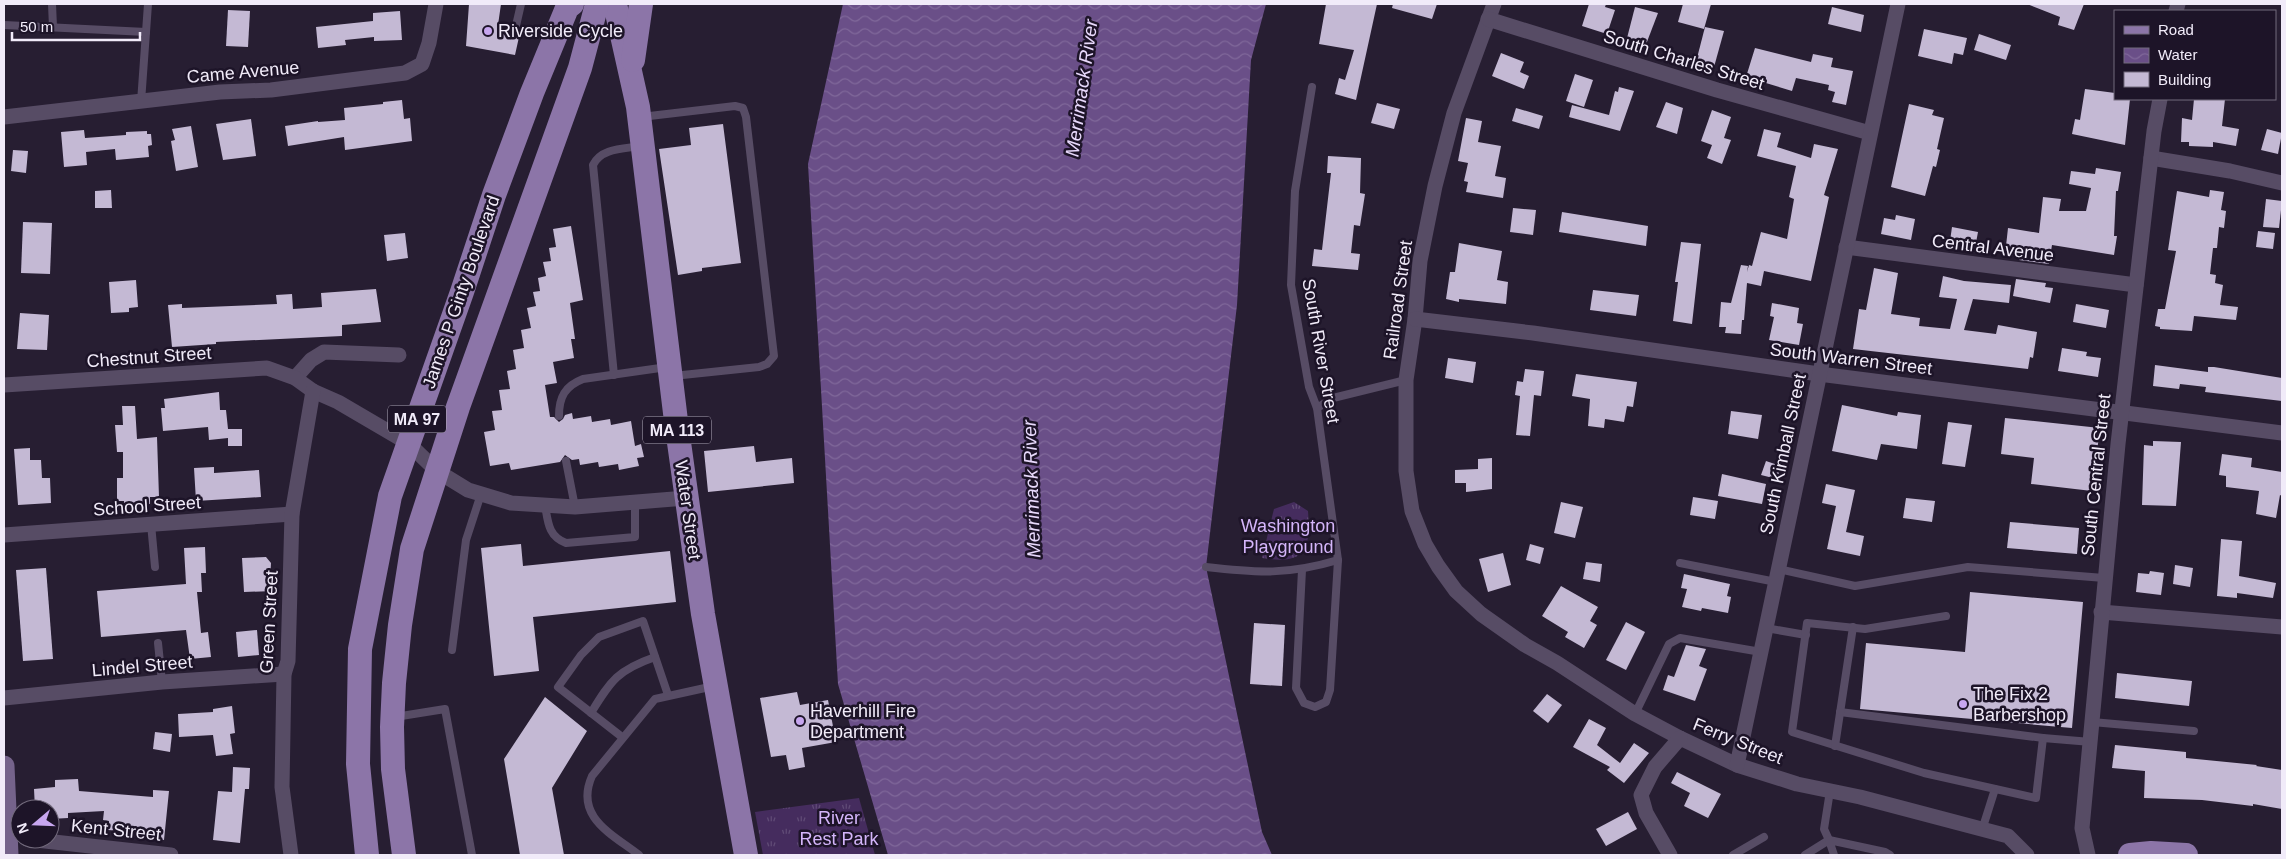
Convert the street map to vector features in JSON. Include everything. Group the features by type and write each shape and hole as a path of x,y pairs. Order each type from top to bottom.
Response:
{"main road":[{"name":"James P Ginty Boulevard","path":"367,855 358,764 360,649 390,496 532,93 567,8 572,4"},
{"name":"James P Ginty Boulevard","path":"404,855 393,769 392,717 400,625 412,549 437,471 580,68 597,4"},
{"name":"Water Street","path":"615,4 640,117 686,498 716,686 746,855"},
{"name":"Water Street","path":"632,74 641,4"},
{"path":"4,766 10,816"},
{"path":"2130,855 2151,853 2186,855"}],"street":[{"name":"Came Avenue","path":"4,117 220,92 271,90 405,74 422,64 429,43 436,4"},
{"name":"Railroad Street","path":"1462,597 1434,559 1412,511 1406,471 1406,380 1415,319 1420,261 1435,186 1454,113 1494,4"},
{"name":"South Kimball Street","path":"1737,765 1898,4"},
{"name":"South Charles Street","path":"1488,19 1717,90 1870,133"},
{"name":"South Central Street","path":"2088,855 2082,828 2104,578 2121,412 2151,158 2160,100"},
{"path":"2151,158 2230,171 2282,183"},
{"name":"Central Avenue","path":"1846,248 2136,285"},
{"name":"South Warren Street","path":"1415,319 1533,333 1819,374 2282,433"},
{"path":"295,378 310,360 324,352 399,355"},
{"name":"Chestnut Street","path":"4,385 267,368 295,378 313,391 338,402 408,443 437,471 468,490 511,503 545,505 575,506 686,498"},
{"name":"Green Street","path":"291,855 282,788 284,674 288,661 292,514 313,391"},
{"name":"School Street","path":"4,535 292,514"},
{"name":"Ferry Street","path":"1462,597 1480,614 1525,646 1557,663 1635,714 1737,765 1798,784 2008,836 2027,855"},
{"path":"2101,612 2282,628"},
{"name":"Lindel Street","path":"4,698 162,682 284,674"},
{"path":"1670,855 1646,813 1641,795 1654,767 1680,738"},
{"name":"Kent Street","path":"60,845 171,855"}],"lane":[{"path":"52,4 53,28"},
{"path":"141,102 148,4"},
{"path":"515,30 522,4"},
{"path":"4,25 146,32"},
{"name":"South River Street","path":"1302,570 1296,688 1304,703 1315,707 1326,702 1330,690 1338,560 1316,408 1309,388 1291,285 1295,191 1312,87"},
{"path":"559,416 561,397 573,382 614,375 760,367 767,364 774,356 746,117 743,108 735,106 640,117"},
{"path":"614,375 593,165 596,158 603,154 642,145"},
{"path":"1316,408 1332,398 1406,380"},
{"path":"566,461 575,506"},
{"path":"452,650 466,540 481,494"},
{"path":"545,505 549,529 556,539 566,543 636,537 634,502"},
{"path":"151,524 155,567"},
{"path":"1206,567 1260,573 1302,570 1338,560"},
{"path":"1680,563 1855,586 1968,567 2104,578"},
{"path":"1946,616 1865,628 1807,623 1792,732 1924,773 2036,798 2043,738"},
{"path":"622,737 558,687 581,655 599,637 643,621 668,695"},
{"path":"1766,628 1806,635"},
{"path":"1836,746 1853,628"},
{"path":"1635,714 1669,644 1680,638 1761,652"},
{"path":"158,642 162,682"},
{"path":"591,713 606,688 619,674 632,665 655,657"},
{"path":"639,855 598,823 589,811 586,801 586,788 592,776 622,737 655,699 716,686"},
{"path":"392,717 444,710 472,855"},
{"path":"1840,712 2043,738 2091,742"},
{"path":"2092,722 2194,731"},
{"path":"1982,830 1995,789"},
{"path":"1830,791 1824,829 1834,855"},
{"path":"1733,855 1764,837"},
{"path":"1804,855 1829,840 1890,855"}],"green space":[{"name":"Washington Playground","path":"1294,502 1308,511 1308,536 1302,552 1288,559 1262,558 1274,509"},
{"name":"River Rest Park","path":"859,798 875,855 763,855 755,812"}],"water":[{"name":"Merrimack River","path":"843,4 1266,4 1251,60 1237,305 1206,567 1262,832 1272,855 888,855 838,684 808,164"}],"building":[{"name":"Riverside Cycle","path":"469,4 501,4 498,25 519,37 515,55 466,46"},
{"path":"1326,4 1377,4 1356,100 1335,94 1339,78 1345,80 1354,50 1319,44"},
{"path":"1393,4 1437,4 1432,19 1392,8"},
{"path":"1589,4 1606,4 1605,7 1615,10 1607,34 1582,26"},
{"path":"1683,4 1711,4 1704,29 1678,22"},
{"path":"2027,4 2084,4 2074,30 2058,25 2060,17"},
{"path":"1635,7 1658,13 1645,47 1626,42"},
{"path":"1832,7 1864,15 1861,32 1828,24"},
{"path":"228,10 250,11 248,47 226,46"},
{"path":"400,11 402,40 374,41 374,37 345,40 346,45 318,48 316,27 373,21 373,13"},
{"path":"1705,27 1724,31 1714,67 1696,62"},
{"path":"1924,29 1967,38 1963,55 1954,53 1952,64 1918,56"},
{"path":"1979,34 2011,45 2006,60 1974,50"},
{"path":"1755,48 1811,62 1813,54 1833,58 1831,67 1853,71 1846,105 1832,102 1835,92 1828,90 1829,85 1796,78 1792,91 1746,77"},
{"path":"1501,53 1524,62 1520,72 1529,76 1524,89 1492,76"},
{"path":"1575,74 1593,80 1584,107 1566,101"},
{"path":"1619,87 1634,91 1620,131 1569,117 1572,105 1609,115 1615,91 1618,92"},
{"path":"2085,89 2114,93 2114,100 2130,100 2125,145 2072,134 2075,119 2080,120"},
{"path":"402,100 404,119 410,118 412,141 345,150 344,137 288,146 285,126 318,121 345,120 344,108"},
{"path":"2194,100 2225,100 2222,126 2239,129 2236,146 2213,142 2213,147 2189,146 2189,142 2181,142 2182,118 2192,120"},
{"path":"1666,102 1683,108 1677,134 1656,127"},
{"path":"1377,103 1400,109 1394,129 1371,123"},
{"path":"1909,104 1934,110 1932,115 1944,118 1937,149 1940,150 1936,167 1933,166 1925,196 1891,187"},
{"path":"1516,108 1543,116 1539,129 1512,121"},
{"path":"1712,110 1731,117 1724,138 1731,140 1722,164 1707,158 1712,145 1701,141"},
{"path":"1466,118 1482,121 1478,142 1501,146 1495,176 1506,178 1503,198 1466,192 1468,182 1464,181 1468,163 1458,161"},
{"path":"251,119 256,156 223,160 216,124"},
{"path":"723,124 741,263 702,268 702,271 678,275 659,149 691,145 689,128"},
{"path":"191,126 198,167 176,171 171,141 175,140 172,129"},
{"path":"1764,129 1781,133 1777,147 1811,158 1814,144 1838,149 1824,195 1829,197 1811,281 1764,271 1761,286 1747,283 1741,334 1725,333 1726,327 1719,327 1721,302 1731,303 1741,265 1748,266 1747,272 1749,265 1752,266 1761,232 1787,239 1794,199 1789,197 1796,166 1757,156"},
{"path":"2267,129 2282,133 2278,154 2261,150"},
{"path":"84,130 85,138 126,135 126,132 147,131 147,134 151,134 152,145 148,146 149,157 116,160 115,149 86,152 87,165 64,167 61,132"},
{"path":"13,150 28,151 26,173 11,171"},
{"path":"1328,156 1361,158 1360,193 1365,194 1360,226 1354,225 1351,253 1360,254 1358,270 1312,266 1314,249 1322,250 1331,173 1327,173"},
{"path":"2096,168 2121,172 2118,191 2116,191 2114,236 2117,236 2114,255 2052,245 2049,264 2019,260 2020,257 2005,255 2008,228 2039,233 2043,197 2061,199 2059,211 2086,211 2091,188 2069,184 2071,171 2095,174"},
{"path":"111,190 112,208 95,208 95,191"},
{"path":"2210,190 2224,192 2221,210 2226,211 2224,228 2219,227 2217,248 2213,248 2210,274 2216,275 2215,283 2223,285 2220,305 2238,307 2236,320 2194,316 2192,331 2160,329 2160,327 2155,326 2158,309 2165,309 2176,251 2168,250 2177,191 2209,197"},
{"path":"2266,199 2282,201 2279,228 2263,227"},
{"path":"1513,208 1536,210 1533,235 1510,232"},
{"path":"1562,212 1648,226 1646,246 1559,232"},
{"path":"1896,215 1915,219 1911,240 1881,234 1884,218 1895,220"},
{"path":"23,222 52,223 50,274 21,273"},
{"path":"571,226 583,300 570,303 575,339 571,339 574,358 553,362 557,383 545,385 550,417 554,417 559,422 565,415 572,413 573,419 591,416 592,422 610,419 611,425 631,421 635,446 641,444 644,457 637,458 639,466 619,470 618,464 599,467 598,462 580,465 579,459 572,460 565,455 560,462 511,470 509,463 490,466 484,432 495,430 492,411 502,410 499,390 510,389 507,371 516,369 513,350 524,348 521,330 531,328 527,308 536,306 533,292 540,291 538,278 546,276 543,262 551,261 549,248 556,247 553,229"},
{"path":"1952,227 1978,232 1974,253 1949,248"},
{"path":"2258,231 2275,233 2273,249 2256,247"},
{"path":"405,233 408,258 387,261 384,235"},
{"path":"1681,242 1701,244 1692,324 1673,321 1678,282 1675,282"},
{"path":"1459,243 1502,251 1497,280 1508,282 1506,304 1459,299 1459,302 1446,299 1450,272 1455,272"},
{"path":"1874,268 1898,273 1891,314 1920,318 1919,326 1950,329 1957,299 1939,297 1943,276 1964,281 2011,285 2009,303 1973,299 1964,330 1996,334 1998,325 2037,332 2033,358 2030,357 2028,369 1853,349 1859,309 1866,310"},
{"path":"2016,279 2046,283 2045,287 2053,288 2050,303 2013,296"},
{"path":"136,280 138,307 129,308 129,312 111,313 109,282"},
{"path":"376,289 381,322 342,325 342,336 216,342 216,344 172,347 168,305 182,304 182,308 277,304 276,295 292,294 293,309 322,307 321,293"},
{"path":"1593,290 1639,295 1636,316 1590,310"},
{"path":"1772,303 1799,308 1797,323 1803,324 1799,345 1769,340 1774,317 1770,316"},
{"path":"2076,304 2109,310 2106,328 2073,322"},
{"path":"20,313 49,315 47,350 17,349"},
{"path":"2062,348 2087,352 2086,356 2101,358 2098,377 2058,371"},
{"path":"1448,358 1476,362 1473,383 1445,378"},
{"path":"2155,365 2208,372 2208,367 2214,367 2282,378 2282,401 2205,392 2206,387 2180,384 2179,389 2153,386"},
{"path":"1525,369 1544,371 1541,396 1534,395 1530,436 1516,435 1520,396 1515,395 1517,381 1523,382"},
{"path":"1576,374 1637,382 1633,407 1627,406 1624,422 1605,419 1604,428 1588,426 1590,399 1572,396"},
{"path":"219,392 220,410 226,410 228,429 242,429 242,446 228,446 228,438 209,440 208,427 163,431 161,408 165,408 164,399"},
{"path":"1842,405 1897,416 1898,412 1921,415 1917,449 1881,444 1877,460 1832,451"},
{"path":"122,406 135,406 137,439 157,437 159,497 150,497 150,504 124,504 124,501 117,501 117,478 123,478 123,452 117,452 115,425 123,425"},
{"path":"1731,411 1762,415 1758,439 1728,434"},
{"path":"2005,418 2100,428 2092,491 2031,484 2034,458 2001,454"},
{"path":"1948,422 1972,425 1965,467 1942,464"},
{"path":"2153,441 2181,442 2176,506 2142,505 2144,445 2153,446"},
{"path":"754,446 756,462 792,458 794,483 708,492 704,451"},
{"path":"30,448 30,460 41,460 42,478 50,478 51,503 18,505 14,449"},
{"path":"2222,454 2252,458 2251,467 2282,472 2282,496 2280,495 2276,518 2256,514 2259,491 2226,487 2226,476 2219,475"},
{"path":"1492,458 1492,489 1466,492 1466,483 1455,483 1455,470 1478,469 1478,459"},
{"path":"1766,461 1781,466 1777,479 1761,475"},
{"path":"214,467 214,473 259,470 261,497 196,501 194,468"},
{"path":"1722,474 1766,484 1762,504 1718,496"},
{"path":"1826,484 1855,490 1846,532 1864,536 1860,556 1827,549 1836,506 1822,503"},
{"path":"1693,497 1718,501 1715,519 1690,515"},
{"path":"1906,498 1935,501 1932,522 1903,518"},
{"path":"1561,502 1583,507 1575,538 1554,533"},
{"path":"2010,522 2079,528 2077,554 2007,548"},
{"path":"2221,539 2242,541 2239,576 2276,583 2273,598 2237,593 2237,598 2217,596"},
{"path":"521,544 523,566 670,551 676,602 533,617 539,671 494,676 481,548"},
{"path":"1530,544 1544,548 1540,564 1526,560"},
{"path":"205,547 206,573 201,573 202,592 197,592 201,633 208,632 211,657 190,659 186,630 101,637 97,591 186,584 184,548"},
{"path":"1503,553 1511,585 1488,592 1479,559"},
{"path":"266,557 271,563 270,581 274,591 244,592 242,558"},
{"path":"1586,562 1602,564 1600,582 1583,579"},
{"path":"2175,565 2193,568 2190,587 2173,584"},
{"path":"46,568 53,659 23,661 16,570"},
{"path":"2150,571 2164,573 2161,595 2136,592 2138,573 2149,574"},
{"path":"1684,574 1730,584 1727,596 1731,597 1728,613 1702,608 1701,611 1682,607 1687,589 1681,588"},
{"path":"1561,586 1598,607 1590,621 1597,625 1584,648 1565,637 1568,632 1542,616"},
{"path":"1970,592 2083,602 2072,728 1860,709 1866,643 1965,652"},
{"path":"1626,622 1645,632 1626,670 1606,660"},
{"path":"1254,623 1285,625 1282,686 1250,684"},
{"path":"257,630 259,655 238,657 236,632"},
{"path":"1686,645 1706,649 1699,666 1707,669 1695,701 1663,690 1668,675 1674,677"},
{"path":"2117,673 2192,681 2189,706 2115,698"},
{"path":"797,692 800,705 828,700 836,742 802,748 805,767 789,770 786,755 771,757 760,698"},
{"path":"1547,694 1562,705 1548,723 1533,711"},
{"path":"545,697 587,731 552,788 564,855 520,855 504,759"},
{"path":"232,706 235,733 230,734 233,754 216,756 213,735 179,737 178,714 213,712 213,709"},
{"path":"1589,719 1606,728 1597,745 1620,763 1634,743 1649,753 1624,783 1607,770 1610,767 1573,747"},
{"path":"155,732 172,734 170,752 153,749"},
{"path":"2115,745 2186,752 2186,758 2257,765 2282,770 2282,809 2253,804 2253,806 2202,800 2144,798 2145,771 2112,768"},
{"path":"233,767 250,768 249,789 245,789 240,843 213,840 218,791 232,792"},
{"path":"1677,772 1721,794 1708,818 1684,806 1690,793 1671,783"},
{"path":"78,779 79,791 153,797 153,790 169,791 164,840 122,835 122,831 108,830 109,821 103,820 104,811 68,813 68,818 60,818 60,799 34,799 34,789 55,787 55,780"},
{"path":"1628,812 1637,829 1606,846 1596,829"}],"place":[{"name":"Riverside Cycle","path":"488,31"},
{"name":"The Fix 2 Barbershop","path":"1963,704"},
{"name":"Haverhill Fire Department","path":"800,721"}]}
